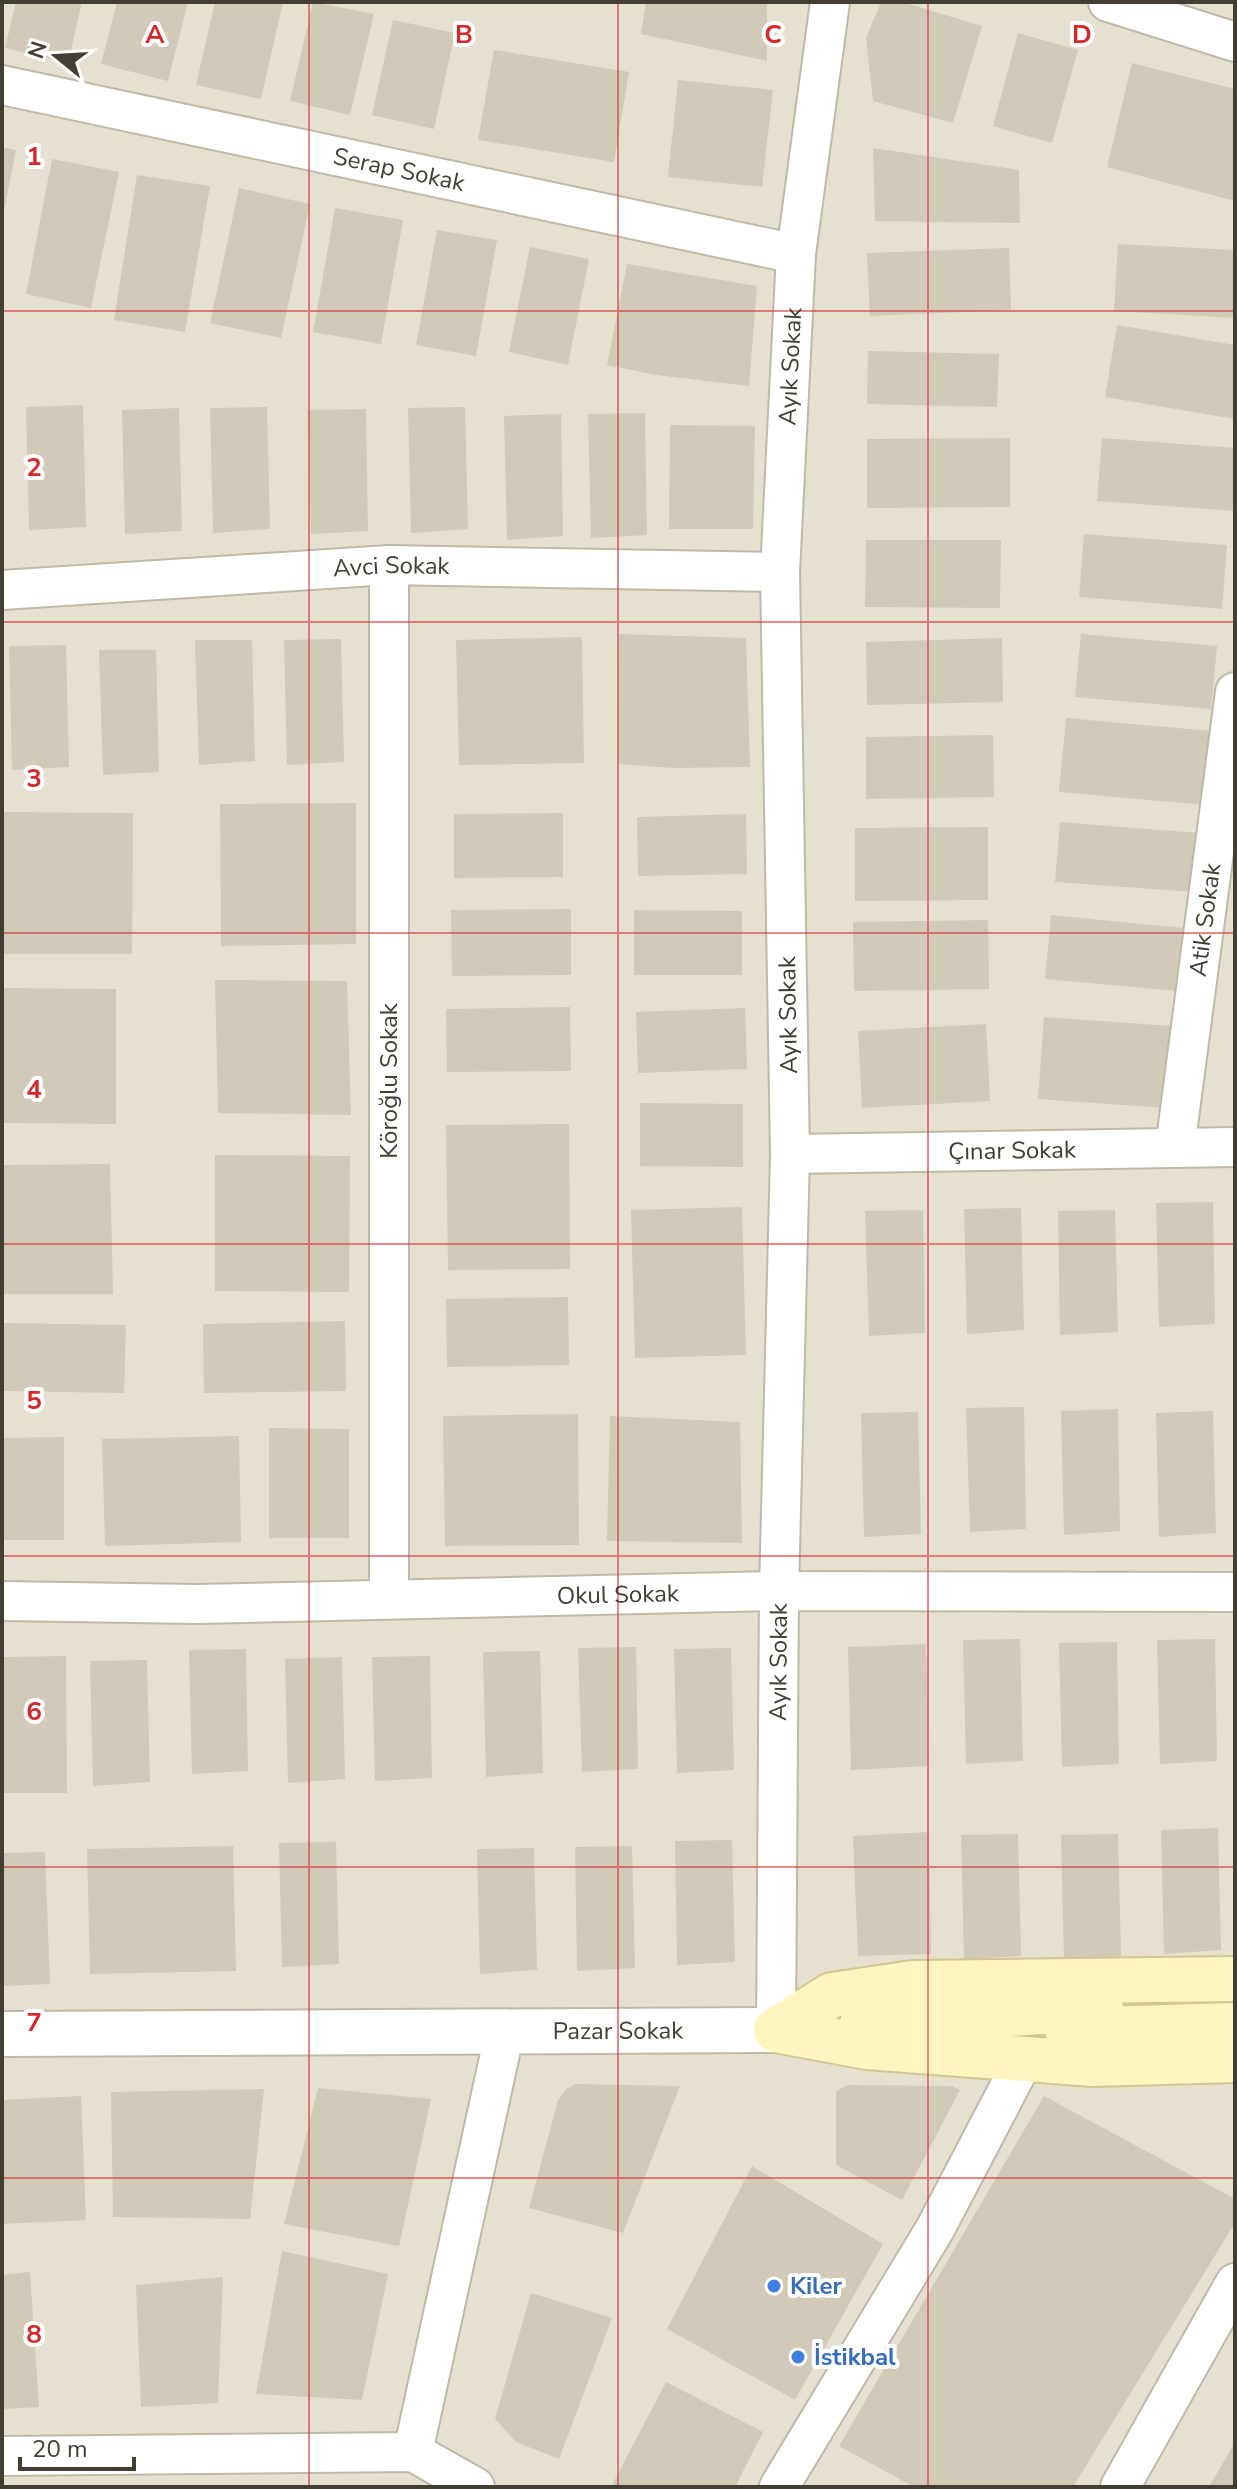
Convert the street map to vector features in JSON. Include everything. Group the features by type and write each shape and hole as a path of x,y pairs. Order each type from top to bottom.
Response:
{"main road":[{"path":"776,2030 832,1995 913,1983 1235,1979"},
{"path":"776,2030 1136,2006 1235,2004"},
{"name":"Pazar Sokak","path":"776,2030 1015,2032 1235,2025"},
{"path":"776,2030 867,2047 1093,2064 1235,2060"}],"street":[{"name":"Ayık Sokak","path":"776,2030 779,1591 790,1154 780,572 796,254 830,2"},
{"path":"1108,2 1235,42"},
{"name":"Serap Sokak","path":"2,85 796,254"},
{"name":"Avci Sokak","path":"2,590 389,565 780,572"},
{"name":"Köroğlu Sokak","path":"389,565 389,1597"},
{"name":"Atik Sokak","path":"1175,1148 1235,692"},
{"name":"Çınar Sokak","path":"790,1154 1235,1147"},
{"name":"Okul Sokak","path":"2,1601 197,1604 389,1597 779,1591 1235,1592"},
{"name":"Pazar Sokak","path":"2,2034 776,2030"},
{"path":"413,2452 505,2031"},
{"path":"779,2487 935,2229 1024,2059"},
{"path":"1120,2487 1235,2283"},
{"path":"2,2456 413,2452 475,2487"}],"shaded area":[{"path":"2,2 1235,2 1235,2487 2,2487"}],"building":[{"path":"16,2 82,2 68,63 5,48"},
{"path":"117,2 188,2 168,81 101,64"},
{"path":"215,2 283,2 261,99 196,85"},
{"path":"313,2 374,14 350,115 290,101"},
{"path":"646,2 767,2 767,61 641,34"},
{"path":"881,2 902,2 982,26 953,123 873,101 866,38"},
{"path":"393,20 455,33 434,129 372,115"},
{"path":"1018,33 1078,50 1052,143 993,126"},
{"path":"494,50 629,72 614,162 478,140"},
{"path":"1132,63 1235,89 1235,201 1107,167"},
{"path":"678,80 773,90 762,187 668,177"},
{"path":"2,147 16,150 3,216 2,216"},
{"path":"873,148 1019,170 1020,223 875,221"},
{"path":"52,159 119,172 91,308 26,294"},
{"path":"137,175 210,186 185,332 114,320"},
{"path":"239,188 310,204 281,338 210,323"},
{"path":"335,208 403,220 381,344 313,332"},
{"path":"437,230 497,240 476,356 416,345"},
{"path":"1118,244 1235,250 1235,318 1114,311"},
{"path":"530,247 589,259 568,365 509,352"},
{"path":"1009,248 1011,310 870,316 867,253"},
{"path":"627,264 757,286 749,386 656,375 607,365"},
{"path":"1117,325 1235,345 1235,419 1105,397"},
{"path":"868,351 999,354 997,407 867,404"},
{"path":"83,405 86,527 29,530 26,407"},
{"path":"267,407 270,529 213,533 210,408"},
{"path":"465,407 468,529 411,533 408,408"},
{"path":"179,408 182,531 125,534 122,410"},
{"path":"366,409 368,531 311,534 308,410"},
{"path":"645,413 647,535 591,538 588,414"},
{"path":"561,414 563,536 507,540 504,416"},
{"path":"670,425 755,426 753,529 669,529"},
{"path":"1010,438 1010,507 867,508 867,439"},
{"path":"1102,438 1235,448 1235,511 1097,501"},
{"path":"1084,534 1227,545 1222,609 1079,597"},
{"path":"866,540 1001,540 1000,608 865,607"},
{"path":"619,634 746,638 750,767 674,768 617,764"},
{"path":"1081,634 1217,646 1211,709 1075,697"},
{"path":"582,637 584,763 459,765 456,640"},
{"path":"1002,638 1003,702 867,705 866,642"},
{"path":"341,639 344,762 287,765 284,640"},
{"path":"195,640 252,640 255,761 199,765"},
{"path":"66,645 69,767 12,770 9,646"},
{"path":"99,650 156,650 159,772 103,775"},
{"path":"1066,718 1211,731 1205,805 1059,792"},
{"path":"993,735 994,797 866,799 866,737"},
{"path":"356,803 356,944 221,946 220,804"},
{"path":"2,812 133,813 132,954 2,954"},
{"path":"563,813 563,877 454,878 454,814"},
{"path":"746,814 747,874 638,876 637,817"},
{"path":"1060,822 1198,833 1194,892 1055,882"},
{"path":"988,827 988,900 855,901 855,828"},
{"path":"571,909 571,975 452,976 451,910"},
{"path":"634,910 742,911 742,975 634,975"},
{"path":"1051,915 1183,928 1177,991 1045,979"},
{"path":"988,920 989,989 854,991 853,922"},
{"path":"215,980 347,981 351,1115 218,1113"},
{"path":"2,988 116,989 116,1124 2,1123"},
{"path":"570,1007 571,1071 447,1072 446,1009"},
{"path":"745,1008 747,1069 638,1073 636,1012"},
{"path":"1044,1017 1172,1026 1166,1108 1038,1099"},
{"path":"986,1024 990,1101 862,1108 858,1031"},
{"path":"640,1103 743,1104 743,1167 640,1166"},
{"path":"569,1124 570,1269 448,1270 446,1125"},
{"path":"215,1155 350,1156 349,1292 215,1291"},
{"path":"110,1164 113,1294 2,1294 2,1165"},
{"path":"1213,1202 1215,1324 1159,1327 1156,1203"},
{"path":"742,1207 746,1355 635,1358 631,1210"},
{"path":"1021,1208 1024,1330 967,1334 964,1209"},
{"path":"923,1210 925,1333 869,1336 865,1211"},
{"path":"1115,1210 1118,1332 1060,1335 1058,1211"},
{"path":"568,1297 569,1365 447,1367 446,1299"},
{"path":"345,1321 346,1391 204,1393 203,1324"},
{"path":"2,1323 126,1325 124,1393 2,1391"},
{"path":"1024,1407 1026,1529 970,1532 966,1408"},
{"path":"1118,1409 1120,1531 1064,1535 1061,1411"},
{"path":"1213,1411 1216,1533 1159,1537 1156,1413"},
{"path":"918,1412 921,1534 864,1537 861,1413"},
{"path":"578,1414 579,1545 445,1546 443,1416"},
{"path":"610,1416 740,1422 742,1543 607,1541"},
{"path":"269,1428 349,1429 349,1538 269,1538"},
{"path":"239,1436 241,1542 105,1546 102,1439"},
{"path":"64,1437 64,1540 2,1540 2,1438"},
{"path":"1020,1639 1023,1761 966,1764 963,1640"},
{"path":"1215,1639 1217,1761 1160,1764 1157,1640"},
{"path":"1117,1642 1119,1764 1062,1767 1059,1643"},
{"path":"926,1644 929,1766 851,1770 848,1647"},
{"path":"636,1647 638,1769 582,1772 578,1648"},
{"path":"731,1648 734,1770 677,1773 674,1649"},
{"path":"246,1649 248,1771 192,1774 189,1650"},
{"path":"540,1651 543,1773 486,1777 483,1652"},
{"path":"66,1656 67,1793 2,1793 2,1657"},
{"path":"430,1656 432,1778 375,1781 372,1657"},
{"path":"342,1657 345,1779 288,1783 285,1659"},
{"path":"147,1660 150,1782 93,1786 90,1661"},
{"path":"1218,1828 1221,1950 1164,1954 1161,1830"},
{"path":"929,1832 931,1954 858,1956 853,1836"},
{"path":"1018,1834 1021,1956 964,1959 961,1835"},
{"path":"1118,1834 1121,1956 1064,1960 1061,1835"},
{"path":"732,1840 735,1962 677,1965 675,1841"},
{"path":"336,1842 339,1964 282,1967 279,1843"},
{"path":"233,1846 236,1971 90,1974 87,1849"},
{"path":"632,1846 635,1968 577,1971 575,1847"},
{"path":"534,1848 537,1970 480,1974 477,1849"},
{"path":"45,1852 50,1984 2,1986 2,1853"},
{"path":"575,2084 680,2086 623,2233 529,2208 558,2100 566,2089"},
{"path":"848,2085 952,2086 960,2090 902,2200 836,2165 836,2091"},
{"path":"318,2088 431,2099 399,2246 284,2224"},
{"path":"264,2089 250,2219 113,2217 111,2092"},
{"path":"81,2096 86,2220 2,2224 2,2100"},
{"path":"1044,2096 1235,2199 1235,2223 1073,2487 914,2487 839,2446"},
{"name":"Kiler","path":"752,2166 883,2244 795,2400 667,2329"},
{"path":"282,2251 388,2274 362,2400 256,2394"},
{"path":"30,2272 39,2407 2,2409 2,2275"},
{"path":"223,2277 218,2403 141,2407 136,2285"},
{"path":"531,2293 612,2318 559,2459 516,2442 495,2419"},
{"path":"666,2382 763,2432 735,2487 611,2487"},
{"path":"1235,2442 1235,2487 1209,2487"}],"place":[{"name":"Kiler","path":"774,2286"},
{"name":"İstikbal","path":"798,2357"}]}
